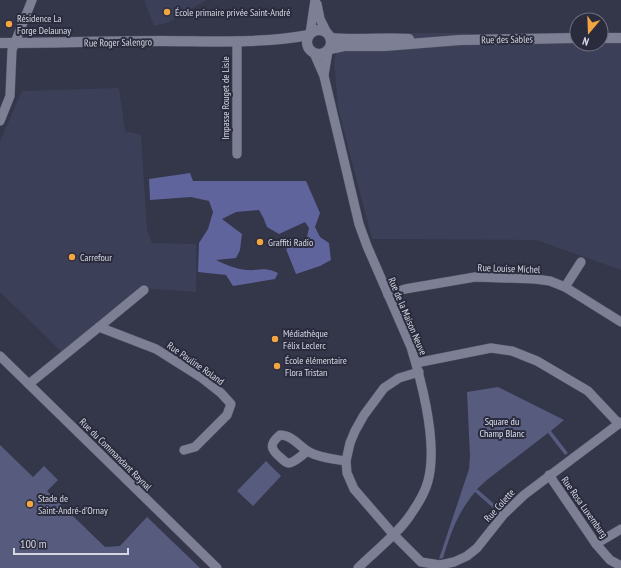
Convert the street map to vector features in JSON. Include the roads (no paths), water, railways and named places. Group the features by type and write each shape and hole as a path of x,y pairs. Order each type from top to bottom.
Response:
{"main road":[{"path":"318,30 328,35 331,45 329,50 321,54 312,51 307,42 310,34 318,30"},
{"name":"Rue Roger Salengro","path":"0,42 237,41 296,38 310,34"},
{"name":"Rue des Sables","path":"328,35 350,39 395,38 437,41"},
{"name":"Rue des Sables","path":"329,50 344,46 384,46 437,41 569,38"},
{"path":"609,38 621,38"},
{"name":"Rue Roger Salengro","path":"237,41 264,44 297,44 312,51"}],"street":[{"path":"0,121 10,96 12,50 32,0"},
{"path":"310,34 315,0"},
{"path":"315,0 320,19 328,35"},
{"name":"Impasse Rouget de Lisle","path":"237,41 237,154"},
{"name":"Rue de la Maison Neuve","path":"324,76 329,50"},
{"name":"Rue de la Maison Neuve","path":"312,51 324,76 359,224 366,246 411,346 423,386 429,430 431,454 428,481 422,496 410,515 358,568"},
{"path":"565,287 581,262"},
{"name":"Rue Louise Michel","path":"388,295 405,289 475,277 535,279 550,281 565,287 621,322"},
{"path":"28,384 144,290"},
{"name":"Rue Pauline Roland","path":"99,327 156,348 202,378 221,393 230,404 227,415 194,447 184,450"},
{"path":"308,451 320,457 346,460 350,443 355,431 364,415 384,388 417,367 491,348 512,352 537,361 588,391 620,423"},
{"name":"Rue du Commandant Raynal","path":"0,356 217,568"},
{"name":"Rue Colette","path":"346,460 347,473 354,489 393,534 422,562 440,565 454,562 467,556 477,548 504,514 524,495 620,423"},
{"name":"Rue Rosa Luxemburg","path":"549,475 596,544 610,560 621,566"},
{"path":"596,544 621,529"}],"place":[{"name":"École primaire privée Saint-André","path":"167,12"},
{"name":"Résidence La Forge Delaunay","path":"9,24"},
{"name":"Graffiti Radio","path":"260,242"},
{"name":"Carrefour","path":"72,257"},
{"name":"Médiathèque Félix Leclerc","path":"275,339"},
{"name":"École élémentaire Flora Tristan","path":"277,366"},
{"name":"Stade de Saint-André-d'Ornay","path":"30,504"}],"park label":[{"name":"Square du Champ Blanc","path":"502,426"}]}
